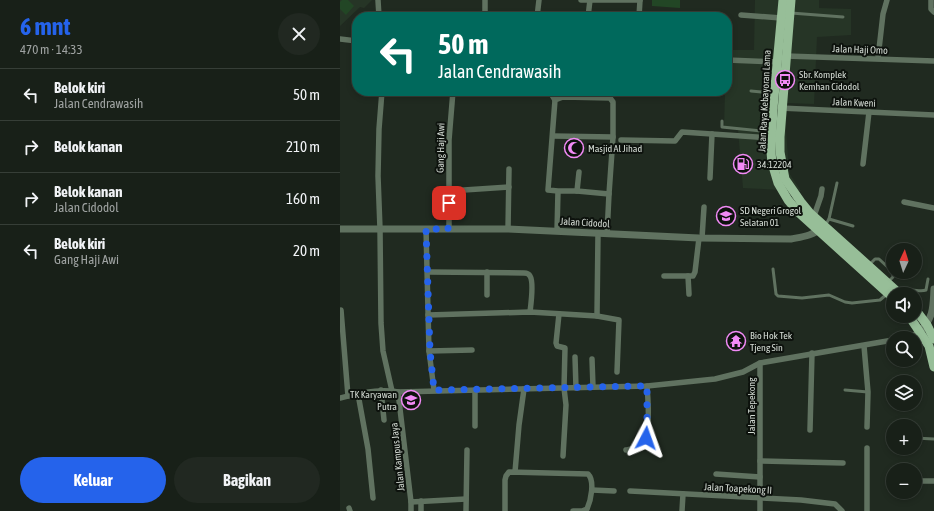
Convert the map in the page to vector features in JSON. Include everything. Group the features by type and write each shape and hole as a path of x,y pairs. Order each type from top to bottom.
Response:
{"main road":[{"name":"Jalan Raya Kebayoran Lama","path":"782,0 785,15"},
{"name":"Jalan Raya Kebayoran Lama","path":"790,0 785,15 777,108 775,152 772,163 782,181 788,200 799,213 824,225 886,292"},
{"name":"Jalan Raya Kebayoran Lama","path":"775,152 771,135 777,108 774,93 782,60"},
{"name":"Jalan Raya Kebayoran Lama","path":"782,181 814,216 893,287"},
{"path":"922,318 927,324 932,343 934,367"},
{"path":"914,323 920,331"},
{"path":"922,333 932,343"}],"street":[{"path":"378,0 379,12"},
{"path":"479,0 486,0 485,12"},
{"path":"538,12 539,0"},
{"path":"581,0 640,0 639,12"},
{"path":"589,12 590,0"},
{"path":"878,58 883,14 887,0"},
{"path":"932,0 931,9 934,12"},
{"path":"741,15 785,15"},
{"path":"340,39 352,40"},
{"name":"Jalan Haji Omo","path":"732,60 878,58 934,61"},
{"path":"382,96 378,176 382,337 392,390"},
{"name":"Gang Haji Awi","path":"448,229 449,140 453,96"},
{"path":"553,96 555,100 548,190 558,192 577,191 609,194"},
{"path":"555,100 562,97 610,98 613,100 613,137 607,234"},
{"name":"Jalan Kweni","path":"777,108 934,115"},
{"path":"863,164 869,112"},
{"path":"621,140 675,141 682,132 771,135"},
{"path":"710,178 712,134"},
{"path":"553,136 613,137"},
{"path":"508,229 509,169"},
{"path":"577,191 579,172"},
{"path":"449,190 509,188"},
{"path":"814,216 822,196 822,188"},
{"path":"557,231 558,192"},
{"path":"904,202 934,208"},
{"path":"664,276 693,276 701,238 704,207"},
{"name":"Jalan Cidodol","path":"340,229 508,229 701,238 791,239 806,237 824,225"},
{"path":"426,229 428,315 434,390"},
{"path":"597,316 598,234"},
{"path":"428,272 524,272 530,275 530,312"},
{"path":"487,272 487,295"},
{"path":"688,276 689,294"},
{"path":"920,331 927,324 932,311 931,290"},
{"path":"340,310 348,396"},
{"path":"428,315 530,312 597,316 619,320 618,372"},
{"path":"559,314 556,342 558,346 565,346 564,388 566,405 563,456"},
{"name":"Jalan Tepekong","path":"760,511 760,364 812,353 886,341"},
{"path":"864,346 868,392 867,427"},
{"path":"430,351 472,350"},
{"path":"810,430 812,353"},
{"path":"575,357 576,388"},
{"path":"592,359 592,387"},
{"path":"340,398 381,390 392,390 398,392 647,386 715,380 743,372 760,364"},
{"path":"626,450 639,446 645,441 647,430 647,386"},
{"path":"515,472 524,389"},
{"path":"381,390 384,420"},
{"path":"475,390 475,426"},
{"name":"Jalan Kampus Jaya","path":"398,392 411,502 466,499"},
{"path":"358,394 368,449 373,498"},
{"path":"867,448 867,511"},
{"path":"466,511 467,450"},
{"path":"760,461 843,463"},
{"path":"504,511 506,476 509,472 588,474 592,490 590,503 587,508 582,511 573,511"},
{"path":"716,474 760,477"},
{"path":"922,481 934,481"},
{"path":"592,490 614,491"},
{"name":"Jalan Toapekong II","path":"630,491 801,500 835,504 842,511"},
{"path":"682,511 683,494"},
{"path":"421,501 421,511"},
{"path":"411,502 411,511"}],"lane":[{"path":"785,15 843,17"},
{"path":"751,91 774,93"},
{"path":"722,122 722,128 771,135"},
{"path":"837,183 824,225 853,226"},
{"path":"868,265 877,259 886,266"},
{"path":"773,269 776,294 778,296 802,298 829,296 852,303 880,300 886,298"},
{"path":"888,282 891,279"},
{"path":"928,279 931,290"},
{"path":"845,390 868,392"},
{"path":"922,438 934,439"}],"shaded area":[{"path":"340,0 372,0 364,8 360,7 355,12 352,12 352,15 340,26"},
{"path":"755,0 819,0 819,8 851,9 851,35 817,37 814,104 787,103 786,129 789,173 801,191 743,188 738,130 724,129 725,96 732,96 732,50 754,50"}],"green space":[{"path":"342,0 348,0 354,6 346,15 340,9 340,2"},
{"path":"652,0 680,0 680,8 652,6"}],"place":[{"name":"Sbr. Komplek Kemhan Cidodol","path":"785,80"},
{"name":"Masjid Al Jihad","path":"574,148"},
{"name":"34.12204","path":"743,164"},
{"name":"SD Negeri Grogol Selatan 01","path":"726,216"},
{"name":"Bio Hok Tek Tjeng Sin","path":"736,341"},
{"name":"TK Karyawan Putra","path":"411,400"}],"route":[{"path":"449,203 448,229 426,229 428,315 434,390 647,386 646,438"}]}
